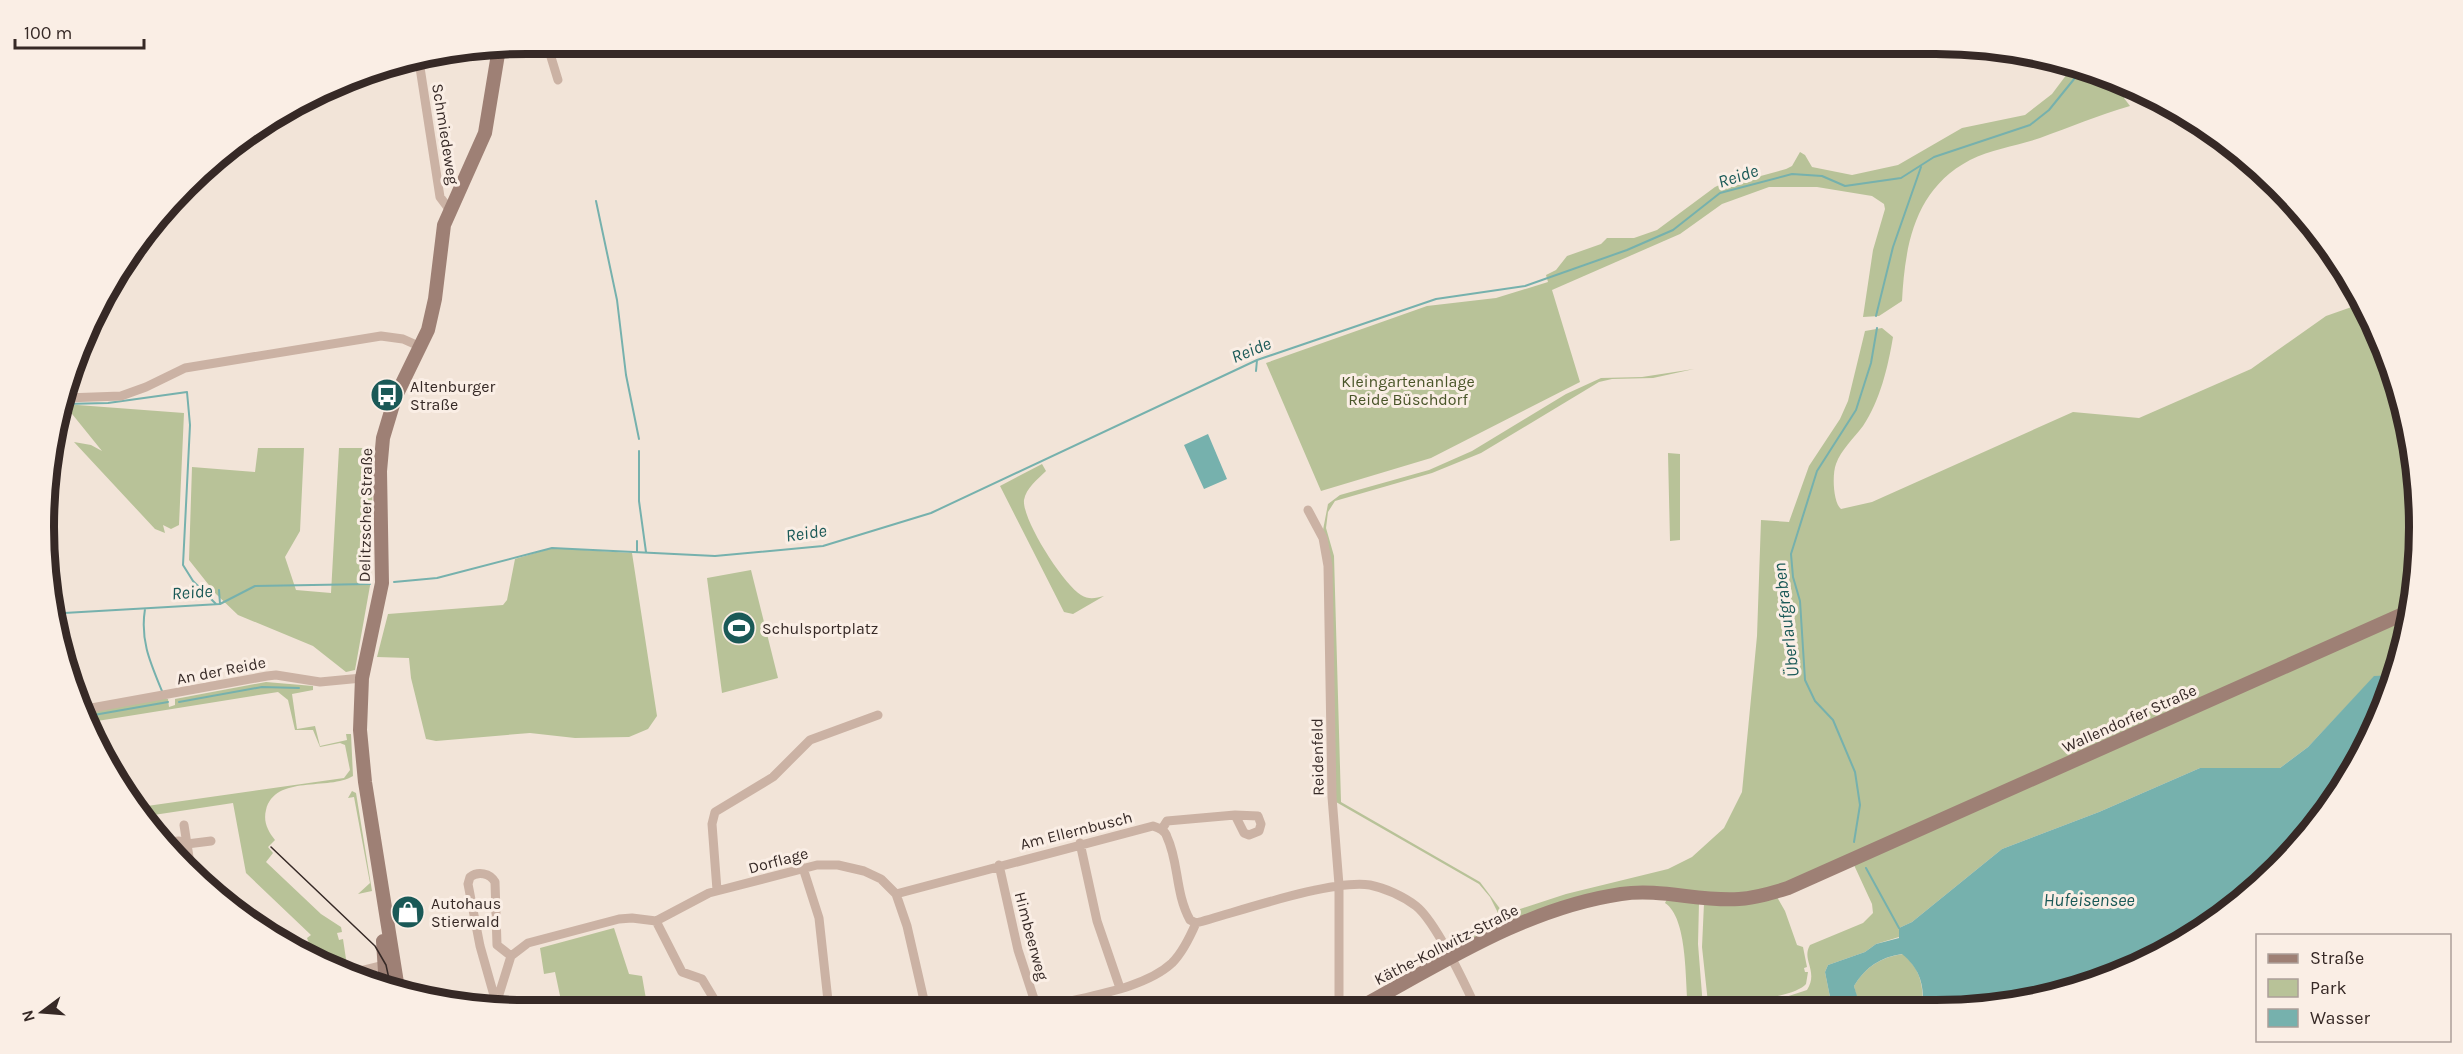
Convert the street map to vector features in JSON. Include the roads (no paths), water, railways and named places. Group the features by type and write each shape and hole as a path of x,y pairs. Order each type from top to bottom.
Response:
{"street":[{"path":"550,54 558,80"},
{"name":"Delitzscher Straße","path":"387,979 388,964 382,891 362,756 360,714 362,678 382,583 380,471 383,438 390,409 421,347 435,299 444,225 449,209 486,133 498,55"},
{"name":"Schmiedeweg","path":"420,67 440,197 449,209"},
{"path":"72,398 121,396 185,368 381,336 403,339 421,347"},
{"name":"Reidenfeld","path":"1308,510 1323,538 1327,559 1332,797 1339,885 1339,1000"},
{"name":"Wallendorfer Straße","path":"1862,855 2401,615"},
{"name":"An der Reide","path":"90,708 267,676 276,675 320,682 362,678"},
{"path":"717,890 712,824 715,812 773,777 810,740 878,715"},
{"name":"Am Ellernbusch","path":"896,894 1080,843 1153,826 1162,829 1167,821 1235,815"},
{"path":"184,825 189,857"},
{"path":"1162,829 1167,837 1178,886 1187,913 1196,923 1339,885 1370,885 1395,894 1417,907 1436,933 1472,1000"},
{"path":"174,842 187,844 211,842"},
{"path":"1080,843 1095,914 1120,987"},
{"name":"Käthe-Kollwitz-Straße","path":"1374,1000 1493,935 1533,919 1619,894 1653,892 1737,900 1754,898 1788,888 1862,855"},
{"name":"Dorflage","path":"656,921 717,890 758,882 802,868 829,864 874,876 896,894"},
{"name":"Himbeerweg","path":"999,866 1018,950 1034,999 1036,1000"},
{"path":"802,868 819,918 828,1000"},
{"path":"496,999 483,957 468,884 474,874 489,876 495,882 497,945 511,956"},
{"path":"896,894 907,926 924,1000"},
{"path":"498,999 511,956 528,943 619,919 632,918 656,921 682,972 702,979 715,1000"},
{"name":"Himbeerweg","path":"1072,1000 1157,974 1173,962 1196,923"},
{"path":"362,970 388,964"},
{"name":"Delitzscher Straße","path":"388,964 395,981"}],"water":[{"path":"1208,434 1227,479 1204,489 1184,445"},
{"name":"Hufeisensee","path":"2385,675 2373,708 2346,764 2311,815 2292,839 2248,883 2172,937 2117,964 2088,975 2028,991 1967,999 1923,1000 1923,991 1917,971 1902,954 1874,964 1863,973 1854,986 1858,1000 1831,1000 1825,972 1828,965 1865,952 1876,944 1899,938 1899,928 1912,922 2002,849 2099,812 2200,768 2280,768 2308,747 2374,676"}],"waterway":[{"name":"Reide","path":"394,582 437,578 552,548 715,556 823,546 931,513 1257,360 1436,299 1525,286 1627,250 1673,230 1720,193 1792,174 1822,176 1845,186 1901,178 1934,157 2030,125 2049,110 2077,76"},
{"name":"Überlaufgraben","path":"1876,316 1893,247 1921,167"},
{"path":"596,201 617,300 626,375 639,439"},
{"name":"Überlaufgraben","path":"1854,842 1860,805 1855,772 1833,720 1815,701 1805,680 1800,601 1793,577 1791,554 1817,471 1856,410 1871,363 1877,328"},
{"path":"1256,371 1257,360"},
{"path":"70,404 108,403 187,392 190,425 183,565 193,581 216,604"},
{"path":"639,451 639,501 646,552"},
{"path":"637,541 637,552"},
{"name":"Reide","path":"62,611 220,604 255,586 370,584"},
{"path":"219,590 220,604"},
{"path":"145,609 145,641 162,691"},
{"path":"179,702 262,687 299,688"},
{"path":"93,715 168,702"},
{"name":"Überlaufgraben","path":"1866,868 1899,928"}],"tram line":[{"path":"271,847 375,946 386,965 389,979"}],"place":[{"name":"Altenburger Straße","path":"387,395"},
{"name":"Schulsportplatz","path":"739,628"},
{"name":"Autohaus Stierwald","path":"408,912"}],"park label":[{"name":"Kleingartenanlage Reide Büschdorf","path":"1408,390"}]}
